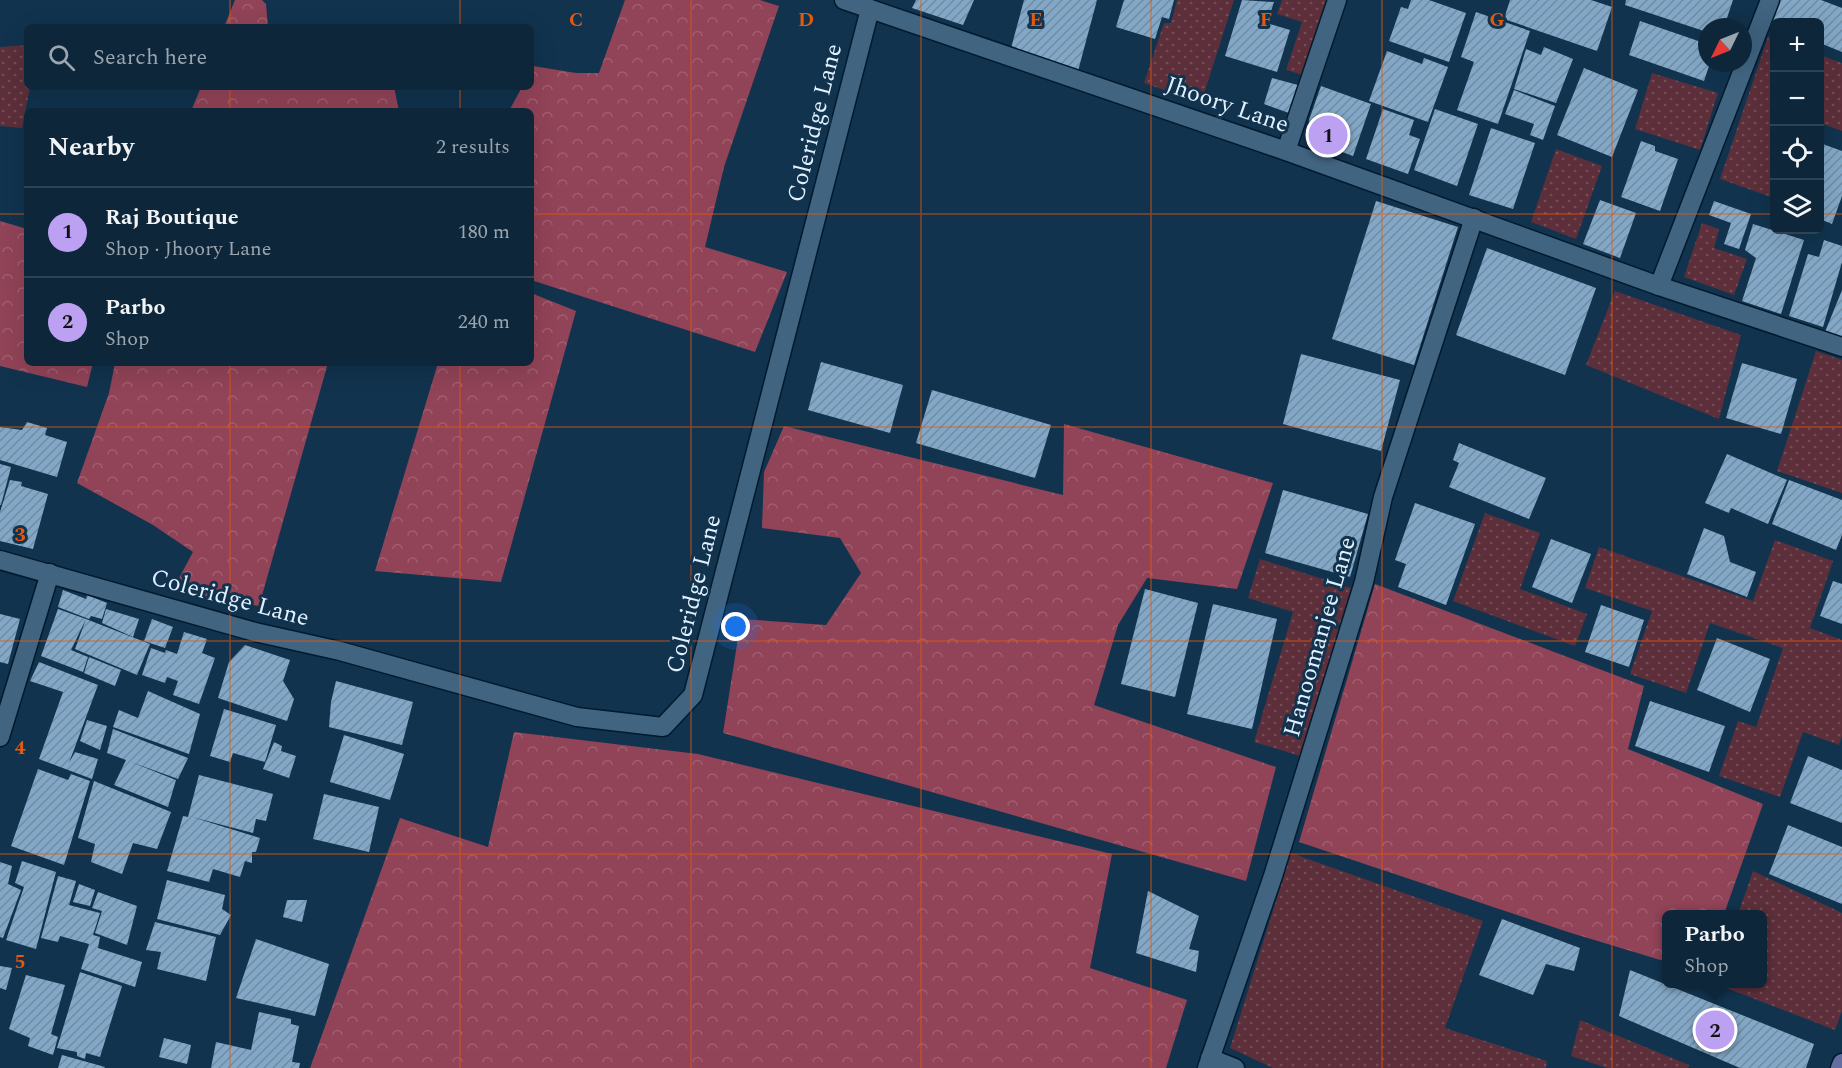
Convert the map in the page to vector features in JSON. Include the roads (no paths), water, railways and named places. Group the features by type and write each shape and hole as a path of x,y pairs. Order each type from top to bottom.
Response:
{"main road":[{"path":"1840,1068 1842,1063"}],"street":[{"name":"Jhoory Lane","path":"844,0 1286,151 1659,286 1842,347"},
{"path":"1286,151 1337,0"},
{"path":"1659,286 1770,0"},
{"name":"Coleridge Lane","path":"0,560 255,632 340,651 577,717 663,727 693,695 870,9"},
{"name":"Hanoomanjee Lane","path":"1209,1063 1273,876 1364,582 1383,497 1474,218"},
{"path":"0,736 50,573"},
{"path":"1209,1063 1235,1068"}],"place":[{"name":"Raj Boutique","path":"1328,135"},
{"name":"Parbo","path":"1715,1030"}]}
